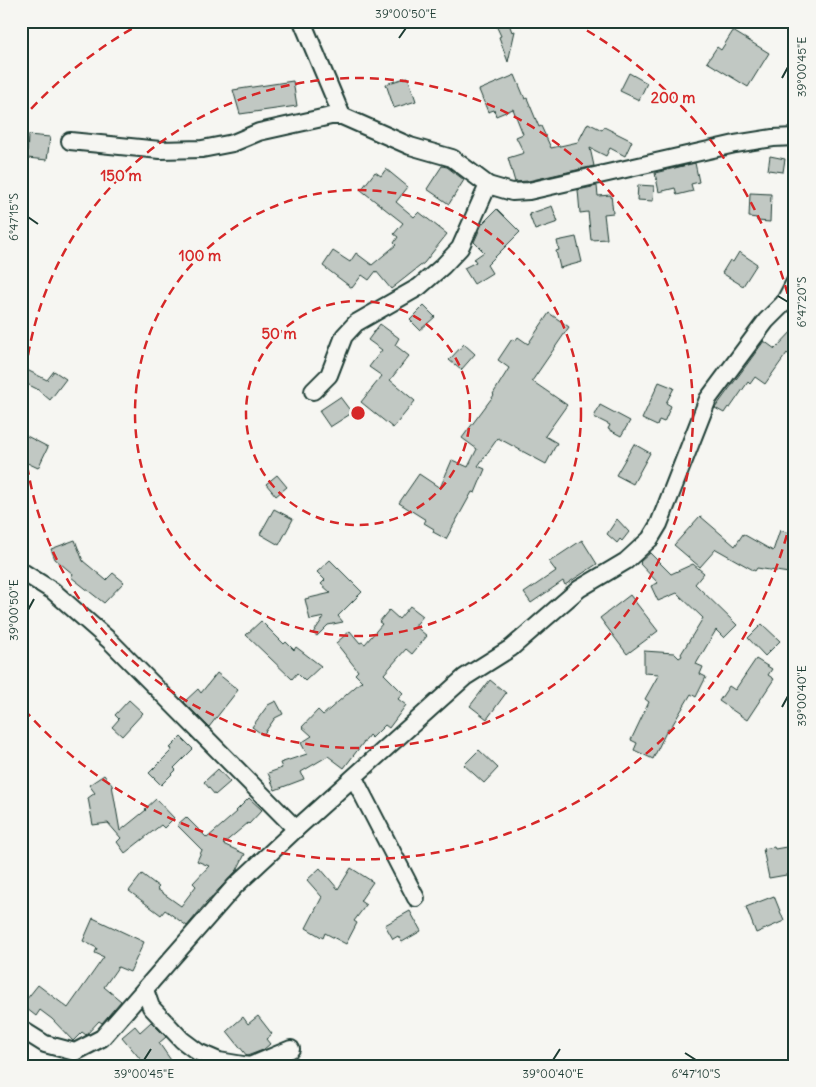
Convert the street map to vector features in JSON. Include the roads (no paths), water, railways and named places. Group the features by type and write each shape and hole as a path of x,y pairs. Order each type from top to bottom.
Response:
{"street":[{"path":"302,21 342,116"},
{"path":"70,141 160,150 202,149 233,143 259,132 331,116 342,116 410,146 452,158 488,185 512,192 529,191 735,144 773,138 795,137"},
{"path":"313,391 329,375 344,336 356,323 419,287 444,266 460,248 488,185"},
{"path":"21,1029 45,1044 75,1052 102,1038 235,886 296,829 465,677 511,648 579,589 626,561 650,539 659,524 708,399 766,321 784,303 795,282"},
{"path":"21,571 53,592 110,642 296,829"},
{"path":"354,778 416,898"},
{"path":"145,990 150,1007 202,1059 250,1066 291,1049"}]}
